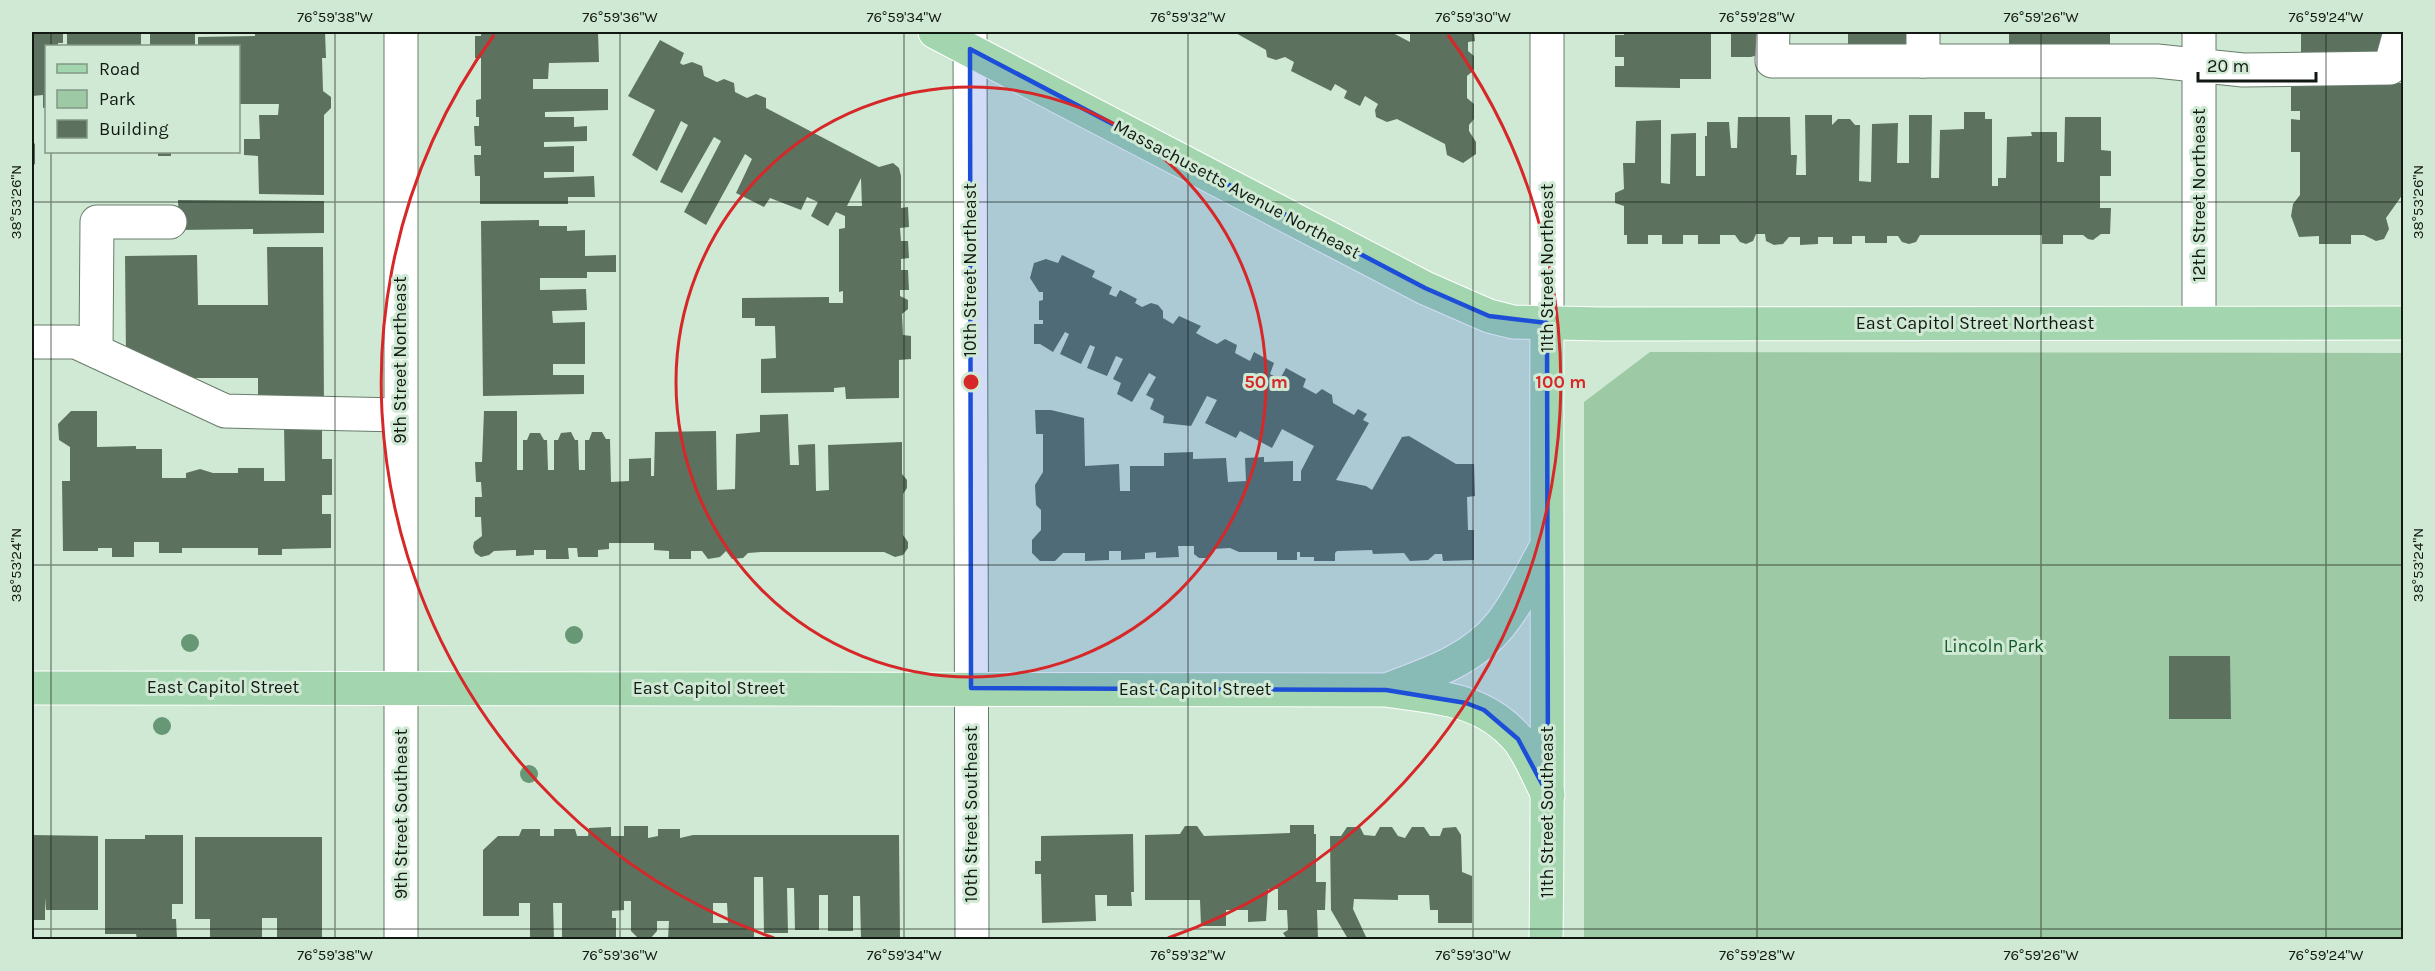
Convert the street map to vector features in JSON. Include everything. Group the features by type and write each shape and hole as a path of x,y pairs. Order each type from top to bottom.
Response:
{"main road":[{"name":"Massachusetts Avenue Northeast","path":"935,32 970,40 1425,288 1490,316 1513,322 1547,323"},
{"name":"East Capitol Street Northeast","path":"1547,323 2403,323"},
{"name":"11th Street Northeast","path":"1547,323 1547,685"},
{"path":"1386,690 1449,665 1482,644 1501,624 1546,548"},
{"name":"11th Street Southeast","path":"1546,939 1547,685"},
{"name":"East Capitol Street","path":"32,688 1386,690"},
{"path":"1386,690 1466,703 1484,710 1518,739 1548,795"}],"street":[{"name":"9th Street Northeast","path":"400,688 401,32"},
{"name":"11th Street Northeast","path":"1547,32 1547,323"},
{"path":"1773,32 1772,61 1923,46 2157,61 2243,70 2390,68 2400,32"},
{"name":"12th Street Northeast","path":"2199,32 2199,322"},
{"name":"10th Street Northeast","path":"970,40 970,688"},
{"path":"96,351 98,222 170,222"},
{"path":"32,342 76,342 225,411 400,415"},
{"name":"9th Street Southeast","path":"400,688 401,939"},
{"name":"10th Street Southeast","path":"970,688 972,939"}],"highlighted area":[{"path":"970,49 1425,288 1489,316 1547,323 1548,795 1518,739 1484,710 1466,703 1386,690 971,688"}],"green space":[{"name":"Lincoln Park","path":"1650,352 2403,353 2403,939 1584,940 1584,402"}],"building":[{"path":"32,32 63,32 63,43 45,45 45,107 43,108 43,95 32,96"},
{"path":"255,32 325,32 326,58 322,58 323,91 331,97 331,108 324,115 324,195 259,194 258,156 244,155 244,139 260,139 259,115 278,115 279,104 240,104 240,45 198,45 198,37 255,36"},
{"path":"481,32 598,32 599,62 549,63 548,79 533,79 533,89 608,89 608,110 545,112 545,117 574,117 574,127 587,126 587,141 544,142 544,147 574,146 574,172 544,172 544,178 594,176 595,197 568,197 568,204 480,204 480,176 475,176 474,155 481,155 481,146 475,146 474,126 479,126 479,117 476,117 476,100 481,99 481,58 475,58 475,36 481,36"},
{"path":"1234,32 1391,32 1410,42 1410,32 1474,32 1475,41 1468,42 1468,51 1474,56 1474,70 1467,76 1467,98 1474,104 1474,119 1469,125 1469,131 1476,142 1476,154 1463,163 1447,155 1445,144 1397,119 1387,122 1376,117 1375,110 1378,104 1365,96 1360,106 1344,98 1347,91 1335,84 1331,91 1291,71 1294,62 1285,57 1276,60 1267,57 1266,50"},
{"path":"1624,32 1711,32 1711,79 1680,79 1680,88 1615,87 1615,66 1624,66 1624,57 1615,57 1615,35 1624,35"},
{"path":"1731,32 1767,32 1767,52 1751,57 1731,57"},
{"path":"1848,32 1915,32 1915,49 1848,57"},
{"path":"2009,32 2110,32 2110,48 2009,57"},
{"path":"2301,32 2390,32 2383,53 2301,60"},
{"path":"141,33 141,45 67,45 67,34"},
{"path":"150,33 195,33 195,45 150,45"},
{"path":"660,40 684,53 680,63 683,65 692,62 702,66 704,76 717,82 724,79 734,83 735,92 747,98 756,94 766,98 766,108 879,167 893,163 899,168 901,208 908,207 909,227 900,228 901,241 908,241 909,258 901,259 901,270 908,270 909,290 900,290 900,296 908,300 908,309 902,314 903,335 911,336 911,359 899,360 899,398 846,399 845,387 834,388 834,392 761,393 761,359 776,358 775,326 755,326 755,318 742,318 742,298 829,297 829,303 843,303 843,291 839,292 839,229 845,228 845,216 836,212 828,226 811,216 818,202 807,197 801,210 770,198 764,207 736,193 752,159 745,154 706,225 684,212 721,141 714,137 682,193 660,182 688,125 681,121 657,171 632,155 655,110 628,96","holes":["861,178 862,206 847,206"]},
{"path":"2401,83 2403,85 2403,194 2386,218 2389,229 2384,239 2376,241 2364,235 2351,235 2351,244 2319,244 2319,236 2299,237 2291,216 2293,204 2300,195 2300,152 2291,152 2291,119 2300,120 2300,111 2291,111 2291,85"},
{"path":"1964,112 1985,112 1985,119 1992,119 1992,186 1998,186 1998,178 2006,178 2007,137 2032,136 2031,132 2057,132 2057,162 2064,162 2065,117 2101,117 2101,150 2111,151 2111,176 2100,176 2100,208 2111,208 2110,234 2101,234 2093,240 2083,235 2063,235 2063,244 2042,244 2042,235 1920,235 1916,242 1909,244 1902,242 1898,236 1887,236 1887,243 1865,243 1865,236 1852,236 1852,244 1833,244 1833,237 1818,237 1818,244 1800,245 1800,237 1789,237 1783,244 1774,245 1766,241 1765,234 1756,234 1753,241 1746,244 1740,242 1735,235 1720,235 1720,244 1698,244 1698,235 1683,235 1683,244 1662,244 1662,235 1648,235 1648,244 1627,244 1627,235 1624,235 1624,206 1615,203 1615,193 1624,189 1623,163 1635,163 1636,121 1661,120 1661,183 1670,184 1671,134 1696,133 1696,176 1705,176 1707,122 1729,122 1731,148 1737,148 1738,117 1790,117 1791,155 1797,155 1796,175 1806,175 1805,115 1832,115 1832,125 1838,119 1850,119 1855,125 1860,125 1859,181 1871,182 1872,124 1898,123 1897,163 1909,163 1909,115 1932,115 1931,178 1939,178 1940,130 1964,129"},
{"path":"32,141 35,144 35,164 32,166"},
{"path":"158,153 171,153 171,156 158,156"},
{"path":"178,200 324,201 324,233 253,234 253,229 179,230"},
{"path":"539,220 539,226 567,226 567,231 585,230 585,256 616,255 616,272 587,272 587,278 540,278 540,290 586,289 587,310 552,311 553,323 585,322 585,364 553,364 553,375 584,375 584,394 483,396 481,221"},
{"path":"267,247 323,247 324,407 258,408 258,378 181,378 126,357 125,256 197,255 198,305 268,305"},
{"path":"1062,255 1095,271 1092,277 1112,287 1109,294 1116,297 1120,290 1137,299 1135,303 1142,307 1151,303 1158,305 1163,311 1163,318 1173,324 1179,316 1201,326 1196,333 1217,344 1225,339 1237,345 1235,353 1250,361 1254,352 1274,363 1270,374 1280,379 1286,368 1306,379 1303,387 1316,394 1322,389 1332,395 1333,403 1354,415 1358,409 1367,414 1363,420 1369,423 1336,480 1366,486 1372,490 1402,437 1409,436 1456,464 1474,464 1475,496 1467,497 1468,530 1474,530 1474,560 1443,561 1442,554 1435,554 1428,560 1410,561 1404,553 1373,554 1372,550 1337,551 1335,561 1314,561 1314,557 1300,557 1300,552 1297,552 1297,560 1277,560 1277,552 1239,552 1230,548 1212,549 1212,554 1206,558 1199,558 1194,554 1194,546 1178,546 1179,557 1156,558 1156,552 1145,553 1145,559 1121,560 1121,551 1109,551 1109,560 1085,561 1085,553 1063,553 1055,561 1040,561 1032,553 1032,540 1041,530 1041,510 1036,505 1035,485 1043,472 1043,434 1036,434 1035,410 1051,410 1084,418 1085,466 1119,464 1120,491 1130,491 1130,466 1164,466 1164,453 1193,452 1193,459 1226,458 1228,482 1246,481 1245,458 1264,457 1264,462 1293,461 1293,481 1301,481 1301,471 1314,446 1282,429 1272,448 1240,431 1236,438 1205,423 1217,400 1207,396 1191,426 1163,423 1164,416 1150,409 1154,399 1146,395 1156,377 1149,373 1132,402 1117,394 1121,383 1113,379 1123,359 1116,356 1107,376 1087,368 1095,347 1090,345 1081,364 1060,354 1069,334 1065,332 1053,352 1040,344 1034,344 1034,324 1043,324 1043,320 1039,320 1039,301 1043,300 1043,292 1039,292 1030,278 1034,263 1046,259 1058,263"},
{"path":"71,411 97,411 97,447 136,446 136,449 162,449 162,478 186,478 186,473 200,469 213,473 238,473 238,468 264,468 264,481 285,481 284,426 322,425 322,459 332,459 332,495 322,495 322,514 331,514 331,548 282,549 282,555 258,555 258,548 182,548 182,553 159,553 159,542 134,542 134,557 112,557 112,548 98,548 98,551 63,551 62,481 70,481 70,447 59,440 58,424"},
{"path":"484,411 517,411 517,470 523,470 523,440 527,440 530,433 540,433 544,440 547,440 548,470 554,470 554,440 558,440 561,433 571,432 575,440 578,440 579,470 585,470 585,440 589,440 592,432 602,432 606,439 610,439 611,482 629,481 629,459 651,458 651,476 654,476 655,432 716,431 717,490 735,489 736,434 760,432 760,415 788,414 790,465 799,465 798,445 815,444 816,491 829,490 828,445 902,442 902,474 907,480 907,488 903,494 903,535 908,542 908,548 903,555 895,557 884,552 761,552 748,553 743,558 732,559 726,551 720,557 708,559 702,551 691,551 691,559 669,559 669,551 654,550 654,543 609,543 609,549 598,550 598,557 578,557 577,548 568,548 569,559 546,559 546,550 534,550 534,555 516,556 516,550 494,551 481,557 475,553 473,547 474,542 482,536 481,517 475,517 475,497 482,497 481,482 476,482 475,462 482,462"},
{"path":"2169,656 2230,656 2231,719 2169,719"},
{"path":"1290,825 1314,825 1316,882 1326,882 1325,910 1317,910 1318,939 1287,939 1283,933 1288,930 1287,910 1278,910 1278,889 1268,889 1266,921 1248,922 1248,910 1226,910 1226,926 1201,926 1200,900 1145,900 1145,835 1180,834 1185,826 1197,826 1204,836 1290,833"},
{"path":"624,826 648,826 648,838 658,836 658,829 680,829 680,838 693,835 899,835 900,939 861,939 860,896 853,896 853,931 828,931 828,895 819,895 819,930 795,930 794,888 787,888 788,933 764,933 763,877 754,877 754,939 668,939 669,921 657,921 657,931 650,939 639,939 631,931 631,901 624,901 624,910 612,911 612,918 616,918 616,939 562,939 562,903 553,903 554,939 530,939 530,903 519,903 519,916 483,916 483,850 498,836 519,836 522,829 540,829 540,836 554,836 554,829 575,829 577,836 588,836 589,828 611,827 611,836 624,836","holes":["713,903 727,903 728,923 713,923"]},
{"path":"1347,827 1360,827 1364,835 1375,836 1380,827 1392,827 1398,836 1405,838 1412,827 1424,827 1430,836 1440,836 1443,828 1456,827 1461,835 1462,872 1472,876 1472,923 1438,923 1438,910 1430,910 1429,895 1398,895 1398,900 1354,899 1353,909 1367,939 1348,939 1331,910 1330,836 1341,836"},
{"path":"1133,834 1134,892 1131,892 1132,906 1107,906 1107,895 1095,895 1096,921 1042,923 1041,874 1035,874 1035,861 1041,861 1041,836"},
{"path":"32,835 98,836 98,910 46,910 45,898 45,920 32,920"},
{"path":"145,835 183,835 183,904 172,904 172,919 176,919 177,939 137,939 136,934 105,934 105,839 145,839"},
{"path":"195,837 322,837 322,939 277,939 277,918 262,918 262,939 210,939 210,919 195,919"},
{"path":"1041,937 1098,937 1098,939 1041,939"}]}
